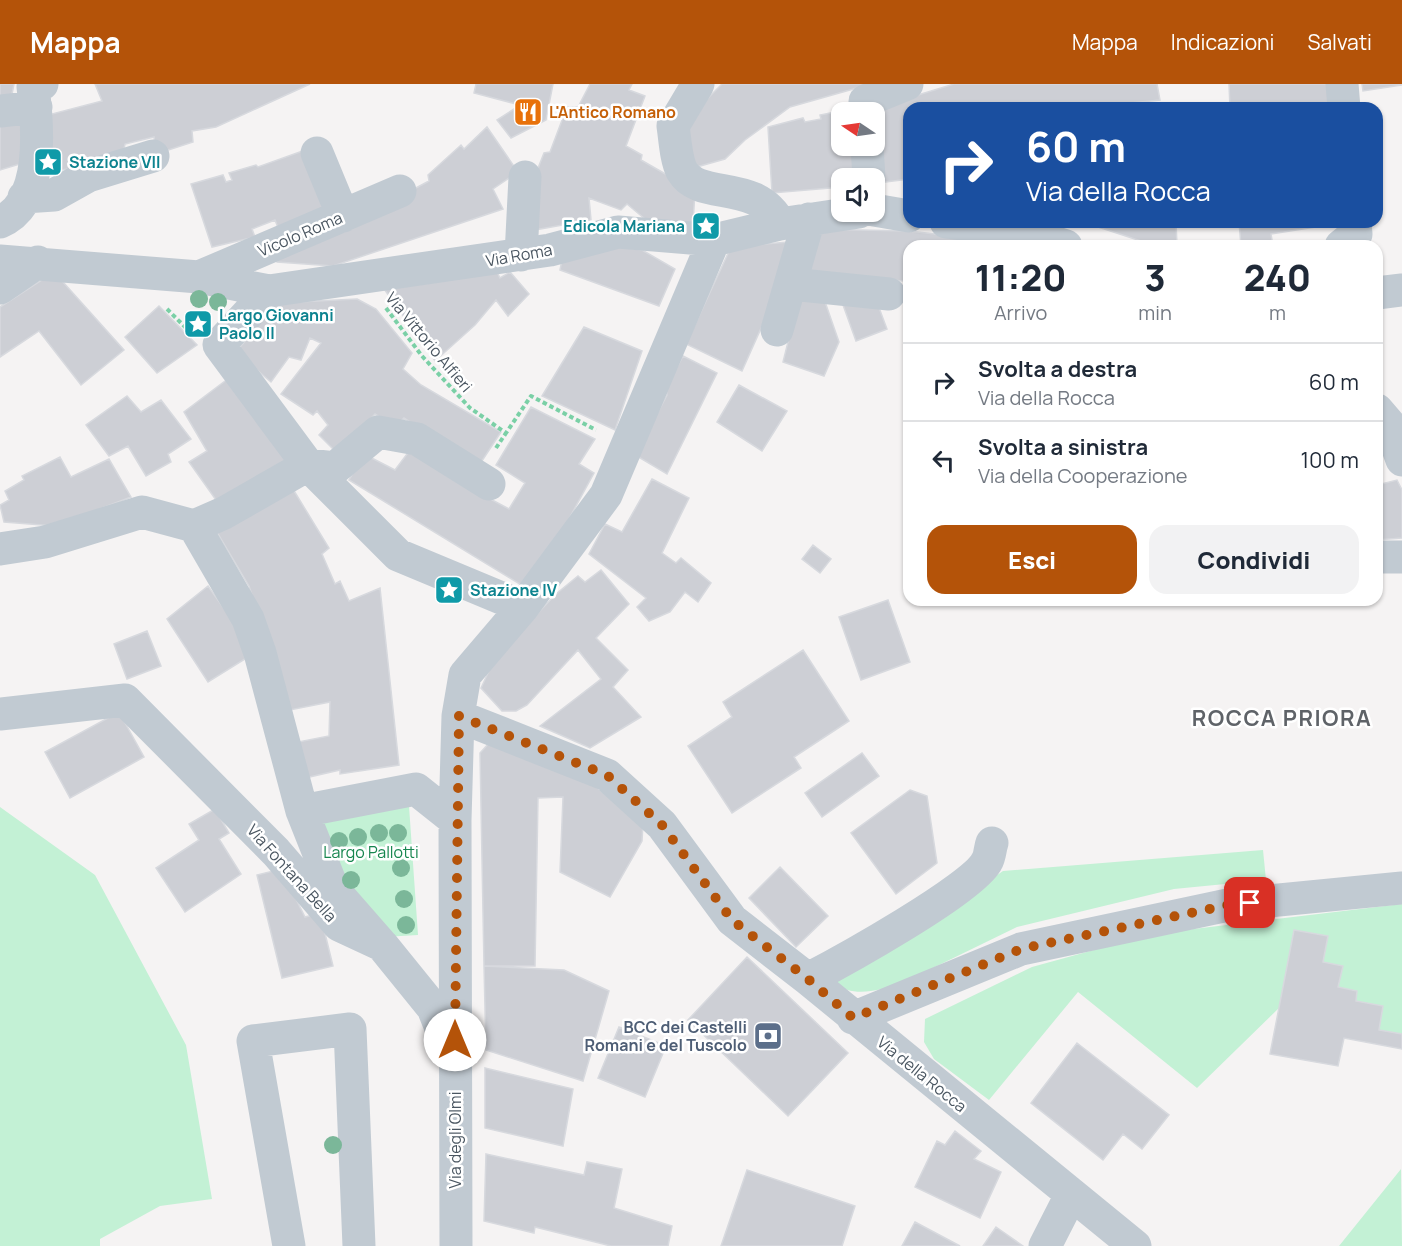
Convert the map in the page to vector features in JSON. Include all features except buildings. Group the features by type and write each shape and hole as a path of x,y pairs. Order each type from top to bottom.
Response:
{"street":[{"path":"698,84 673,126 682,171 694,184 754,197 773,211 794,222 791,284 777,330"},
{"path":"865,102 907,84"},
{"path":"1342,84 1344,102"},
{"path":"0,111 39,95 30,183 14,215 0,222"},
{"path":"317,153 343,216"},
{"path":"30,183 54,195 88,176 153,156"},
{"path":"521,255 525,177"},
{"name":"Vicolo Roma","path":"199,277 400,191"},
{"path":"885,212 903,215"},
{"name":"Via Roma","path":"0,261 38,262 199,277 269,291 521,255 618,232 714,240 831,216"},
{"path":"1348,240 1356,234 1356,228"},
{"path":"961,231 1022,232 1047,240"},
{"path":"269,291 219,345 308,465 398,555 523,607 606,495 714,240"},
{"path":"0,288 38,262"},
{"path":"791,284 889,294"},
{"path":"1383,292 1402,290"},
{"path":"1383,417 1389,424 1402,460"},
{"path":"0,549 45,542 142,512 194,526 224,513 308,465 335,468 378,432 417,440 489,484"},
{"name":"Via Fontana Bella","path":"194,526 248,619 260,653 302,811 333,889 382,945"},
{"path":"1383,557 1402,557"},
{"name":"Via degli Olmi","path":"456,1246 455,820 459,716 465,675 523,607"},
{"name":"Via Fontana Bella","path":"0,714 125,700 276,852 339,925 382,945"},
{"name":"Via della Rocca","path":"459,716 607,775 662,825 732,920 808,979 1135,1246"},
{"path":"302,811 416,789 455,820"},
{"path":"808,979 852,956 956,890 987,862 992,843"},
{"path":"853,1018 1021,949 1228,905 1402,888"},
{"path":"382,945 433,1008 455,1061"},
{"path":"289,1246 254,1041 350,1029 359,1246"},
{"path":"1046,1246 1071,1195"}],"path":[{"name":"Via Vittorio Alfieri","path":"360,279 422,356 470,408 506,433 531,396 626,446"},
{"path":"161,304 198,339 219,345"}],"green space":[{"name":"Largo Pallotti","path":"409,806 418,935 384,937 335,870 317,820"},
{"path":"0,807 95,875 186,1045 212,1199 160,1206 100,1239 100,1246 0,1246"},
{"path":"1263,850 1266,880 1174,889 1017,927 900,984 883,989 857,992 834,982 912,934 1003,871"},
{"path":"1402,904 1402,1034 1379,1030 1383,1006 1356,1001 1338,987 1342,966 1323,962 1328,936 1294,930 1280,1007 1197,1088 1078,992 989,1100 934,1059 924,1042 925,1019 1032,967 1152,934"},
{"path":"1401,1169 1402,1246 1339,1246"}],"place":[{"name":"L'Antico Romano","path":"528,112"},
{"name":"Stazione VII","path":"48,162"},
{"name":"Edicola Mariana","path":"706,226"},
{"name":"Largo Giovanni Paolo II","path":"198,324"},
{"name":"Stazione IV","path":"449,590"},
{"name":"BCC dei Castelli Romani e del Tuscolo","path":"768,1036"}],"district":[{"name":"ROCCA PRIORA","path":"1282,718"}],"route":[{"path":"455,1040 455,820 459,716 607,775 662,825 732,920 808,979 853,1018 1021,949 1228,905 1250,903"}]}
